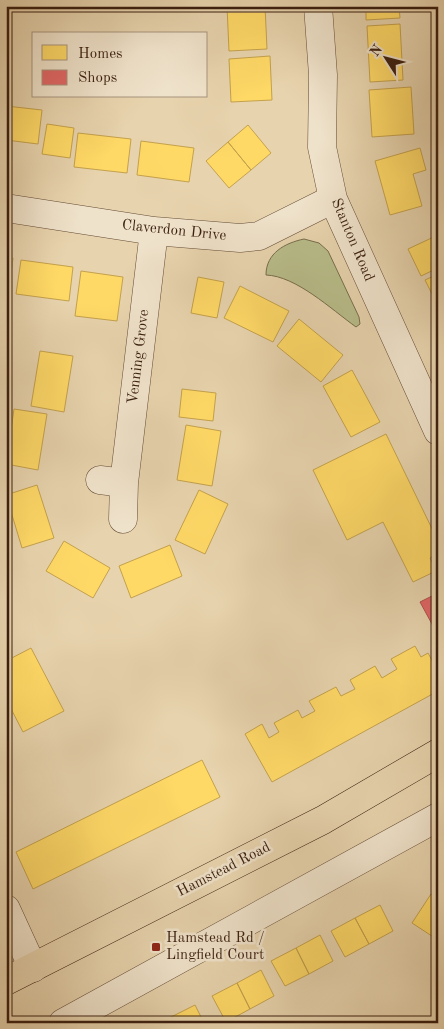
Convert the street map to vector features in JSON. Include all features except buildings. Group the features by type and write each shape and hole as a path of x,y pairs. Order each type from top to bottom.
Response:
{"main road":[{"name":"Hamstead Road","path":"6,981 322,820 438,753"}],"street":[{"name":"Stanton Road","path":"318,6 323,75 322,147 333,198 438,432"},
{"name":"Claverdon Drive","path":"6,208 154,231 240,238 259,236 333,198"},
{"name":"Venning Grove","path":"123,518 112,481 154,231"},
{"path":"62,1023 438,817"},
{"path":"6,909 33,968"}],"green space":[{"path":"304,239 319,243 328,251 359,317 360,324 356,327 301,287 289,281 266,275 269,261 278,250 290,243"}],"place":[{"name":"Hamstead Rd / Lingfield Court","path":"156,947"}]}
